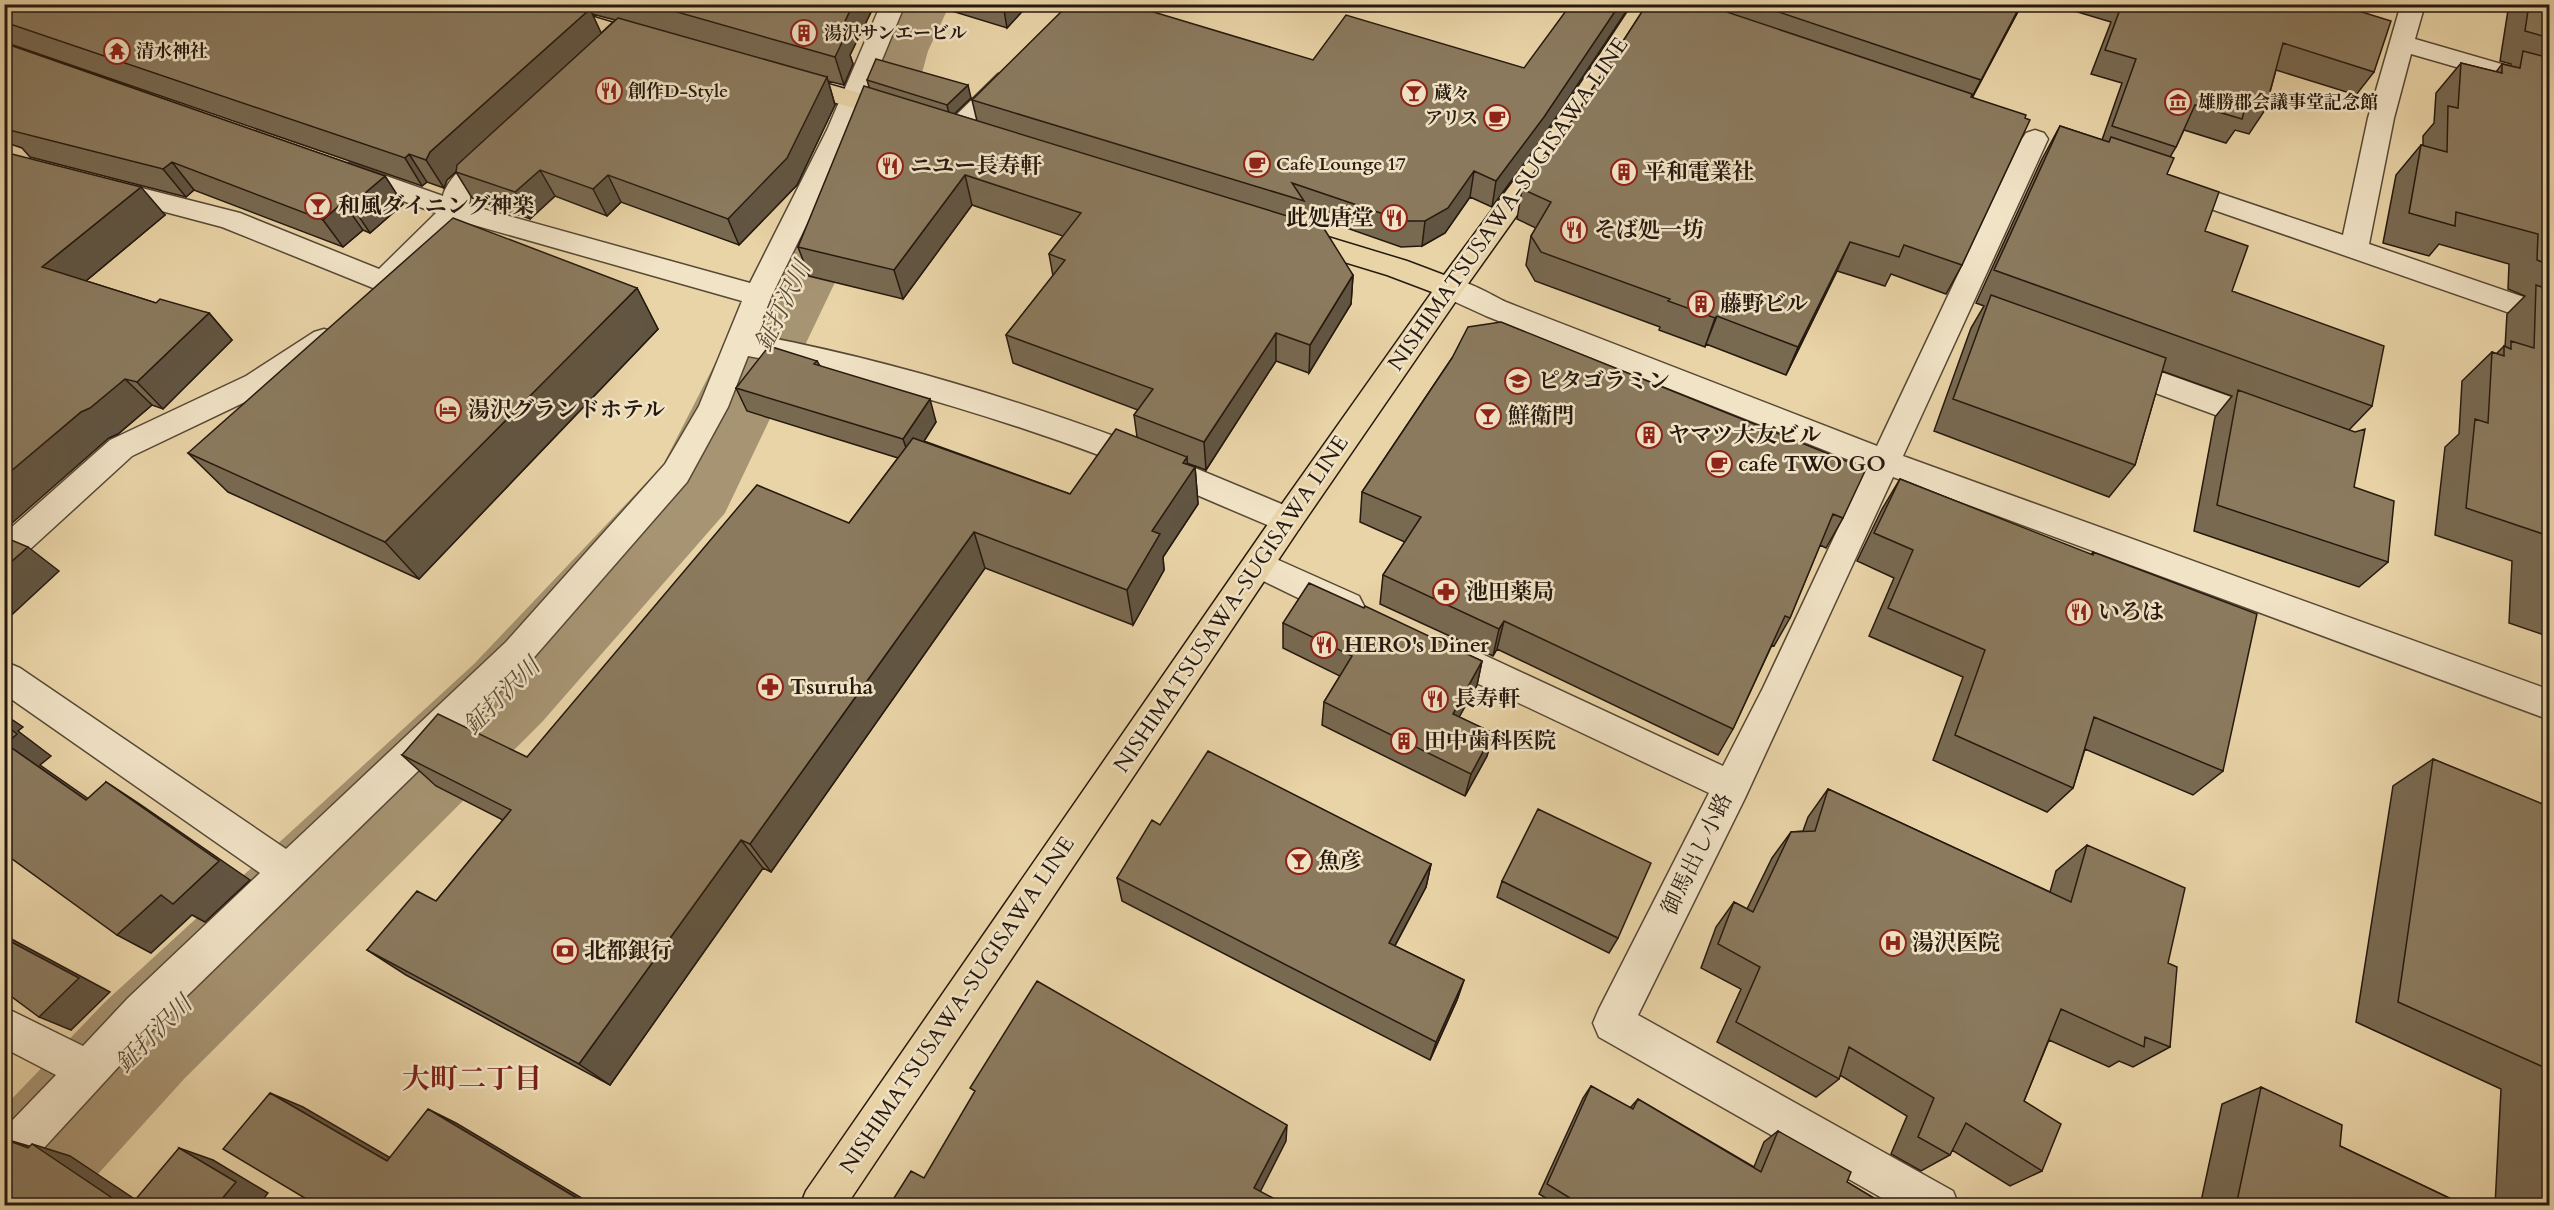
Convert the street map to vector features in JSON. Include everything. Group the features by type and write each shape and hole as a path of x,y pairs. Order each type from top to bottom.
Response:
{"main road":[{"path":"522,4 670,47"},
{"name":"NISHIMATSUSAWA-SUGISAWA LINE","path":"821,1206 1288,520 1650,8"},
{"path":"773,76 947,129"},
{"path":"1272,230 1397,268 1450,288"}],"street":[{"path":"4,1160 142,1012 518,652 676,473 713,407 758,295 854,99 893,4"},
{"path":"2354,250 2381,118 2404,44 2413,4"},
{"path":"603,54 624,34"},
{"path":"2404,44 2550,86"},
{"path":"947,129 1026,62"},
{"path":"1732,787 1886,462 1968,313 2035,139"},
{"path":"4,554 121,448 256,384 318,346 455,210 458,188 509,141"},
{"path":"331,166 455,210 758,295"},
{"path":"2156,181 2550,317"},
{"path":"83,183 230,220 383,282"},
{"path":"1450,288 1886,462 2550,705"},
{"path":"740,343 811,356 991,405 1117,449 1288,520"},
{"path":"2089,357 2290,430"},
{"path":"1258,564 1376,620"},
{"name":"御馬出し小路","path":"1409,635 1732,787 1613,1023 1938,1206"},
{"path":"8,678 289,872"},
{"path":"4,1026 88,1070"}],"building":[{"path":"4,4 576,4 590,9 430,152 426,160 409,154 405,158 4,22"},
{"name":"湯沢サンエービル","path":"649,4 853,4 839,34 845,36 835,57"},
{"path":"1069,4 1127,4 1313,60 1346,15 1524,68 1571,4 1620,4 1544,117 1496,181 1474,171 1448,208 1425,221 1404,221 1292,183 1304,201 972,100"},
{"path":"1647,4 1703,4 1972,94 1971,97 2026,115 2025,118 2030,120 1962,265 1904,245 1899,257 1850,242 1798,347 1717,316 1715,318 1668,301 1670,299 1541,252 1531,236 1551,202 1522,189 1567,128"},
{"path":"1755,4 2021,4 1981,80"},
{"path":"2122,4 2336,4 2391,21 2374,72 2283,43 2265,110 2246,105 2242,119 2195,105 2176,147 2112,126 2136,59 2105,50"},
{"path":"2529,4 2550,4 2550,38 2525,31"},
{"path":"618,18 827,77 787,158 728,219 608,175 593,189 540,170 515,192 456,172 457,165"},
{"path":"4,43 385,176 351,205 343,202 323,220 172,162 163,169 5,129 11,125 4,123"},
{"path":"2523,51 2550,58 2550,265 2537,260 2538,234 2456,212 2455,226 2409,213 2421,145 2447,152 2448,106 2458,108 2461,63 2502,73 2502,64 2520,68"},
{"path":"876,59 968,85 947,105 867,80"},
{"path":"864,86 1323,227 1353,275 1310,345 1276,333 1204,442 1134,415 1153,389 1006,335 1065,260 1049,254 1081,213 965,175 894,270 798,247"},
{"path":"2060,126 2109,142 2111,137 2174,158 2167,174 2219,192 2205,231 2248,246 2232,291 2384,346 2372,406 1994,270"},
{"path":"4,152 141,187 42,267 156,303 160,299 209,313 137,382 125,379 90,408 81,412 4,477"},
{"name":"湯沢グランドホテル","path":"453,218 637,288 385,542 188,453"},
{"path":"2536,285 2550,290 2550,600 2543,598 2546,535 2466,508 2475,419 2488,423 2492,352 2504,356 2504,346 2511,349 2511,341 2534,348"},
{"path":"1991,295 2166,358 2135,465 1953,399"},
{"path":"1501,322 1866,469 1843,518 1833,514 1790,618 1785,616 1733,729 1504,621 1499,629 1383,575 1421,517 1362,492 1452,358 1468,327"},
{"path":"769,346 817,361 814,364 930,399 903,439 736,388"},
{"path":"2238,390 2355,432 2365,429 2354,487 2394,501 2388,562 2217,505"},
{"path":"1116,429 1187,457 1183,463 1195,467 1152,531 1160,534 1127,590 974,532 750,844 741,840 579,1064 367,950 417,891 436,901 511,810 402,755 438,714 527,757 757,485 849,523 913,438 1070,494"},
{"path":"1900,479 2093,555 2093,552 2257,614 2223,771 2094,717 2073,788 1955,735 1985,650 1888,608 1913,550 1874,533"},
{"path":"4,537 28,547 4,568"},
{"path":"1309,583 1364,608 1365,606 1482,661 1453,714 1493,733 1471,774 1324,702 1352,656 1283,623"},
{"path":"4,724 17,734 6,744 86,800 106,782 219,861 173,904 161,895 117,935 4,853"},
{"path":"1208,751 1431,864 1389,943 1464,980 1436,1042 1117,878 1152,820 1160,825"},
{"path":"2433,759 2550,807 2550,1070 2398,1002"},
{"path":"1828,789 2071,902 2087,845 2185,888 2168,963 2177,967 2170,1047 2145,1037 2144,1047 2061,1009 2024,1101 2061,1124 2042,1171 1966,1123 1950,1155 1918,1137 1934,1098 1849,1047 1839,1079 1736,1022 1760,967 1718,944 1734,902 1753,912 1791,832 1815,831"},
{"path":"1538,809 1651,863 1618,938 1502,881"},
{"path":"4,938 79,978 39,1017 4,991"},
{"path":"1037,981 1287,1125 1254,1188 1288,1206 889,1206 911,1171 924,1178 975,1091 970,1088"},
{"path":"1591,1086 1633,1109 1638,1099 1761,1172 1778,1131 1851,1172 1847,1182 1887,1206 1583,1206 1547,1184"},
{"path":"2261,1087 2342,1125 2340,1146 2466,1206 2236,1206"},
{"path":"270,1093 387,1161 428,1109 590,1206 318,1206 223,1149"},
{"path":"2550,1122 2550,1206 2546,1206"},
{"path":"4,1139 28,1148 32,1144 124,1206 4,1206"},
{"path":"179,1148 236,1182 216,1206 130,1206"}],"waterway":[{"name":"鉦打沢川","path":"887,73 894,51 917,4"},
{"name":"鉦打沢川","path":"4,1191 145,1040 508,693 694,489 810,255 859,150"}],"place":[{"name":"湯沢サンエービル","path":"804,33"},
{"name":"清水神社","path":"117,51"},
{"name":"創作D-Style","path":"609,91"},
{"name":"蔵々","path":"1414,93"},
{"name":"雄勝郡会議事堂記念館","path":"2178,102"},
{"name":"アリス","path":"1497,118"},
{"name":"Cafe Lounge 17","path":"1257,164"},
{"name":"ニユー長寿軒","path":"890,166"},
{"name":"平和電業社","path":"1624,172"},
{"name":"和風ダイニング神楽","path":"318,206"},
{"name":"此処唐堂","path":"1394,218"},
{"name":"そば処一坊","path":"1574,230"},
{"name":"藤野ビル","path":"1701,304"},
{"name":"ピタゴラミン","path":"1518,381"},
{"name":"湯沢グランドホテル","path":"448,410"},
{"name":"鮮衛門","path":"1488,416"},
{"name":"ヤマツ大友ビル","path":"1649,435"},
{"name":"cafe TWO GO","path":"1719,464"},
{"name":"池田薬局","path":"1446,592"},
{"name":"いろは","path":"2079,612"},
{"name":"HERO's Diner","path":"1324,645"},
{"name":"Tsuruha","path":"770,687"},
{"name":"長寿軒","path":"1435,699"},
{"name":"田中歯科医院","path":"1404,741"},
{"name":"魚彦","path":"1299,861"},
{"name":"湯沢医院","path":"1893,943"},
{"name":"北都銀行","path":"565,951"}],"district":[{"name":"大町二丁目","path":"472,1079"}]}
